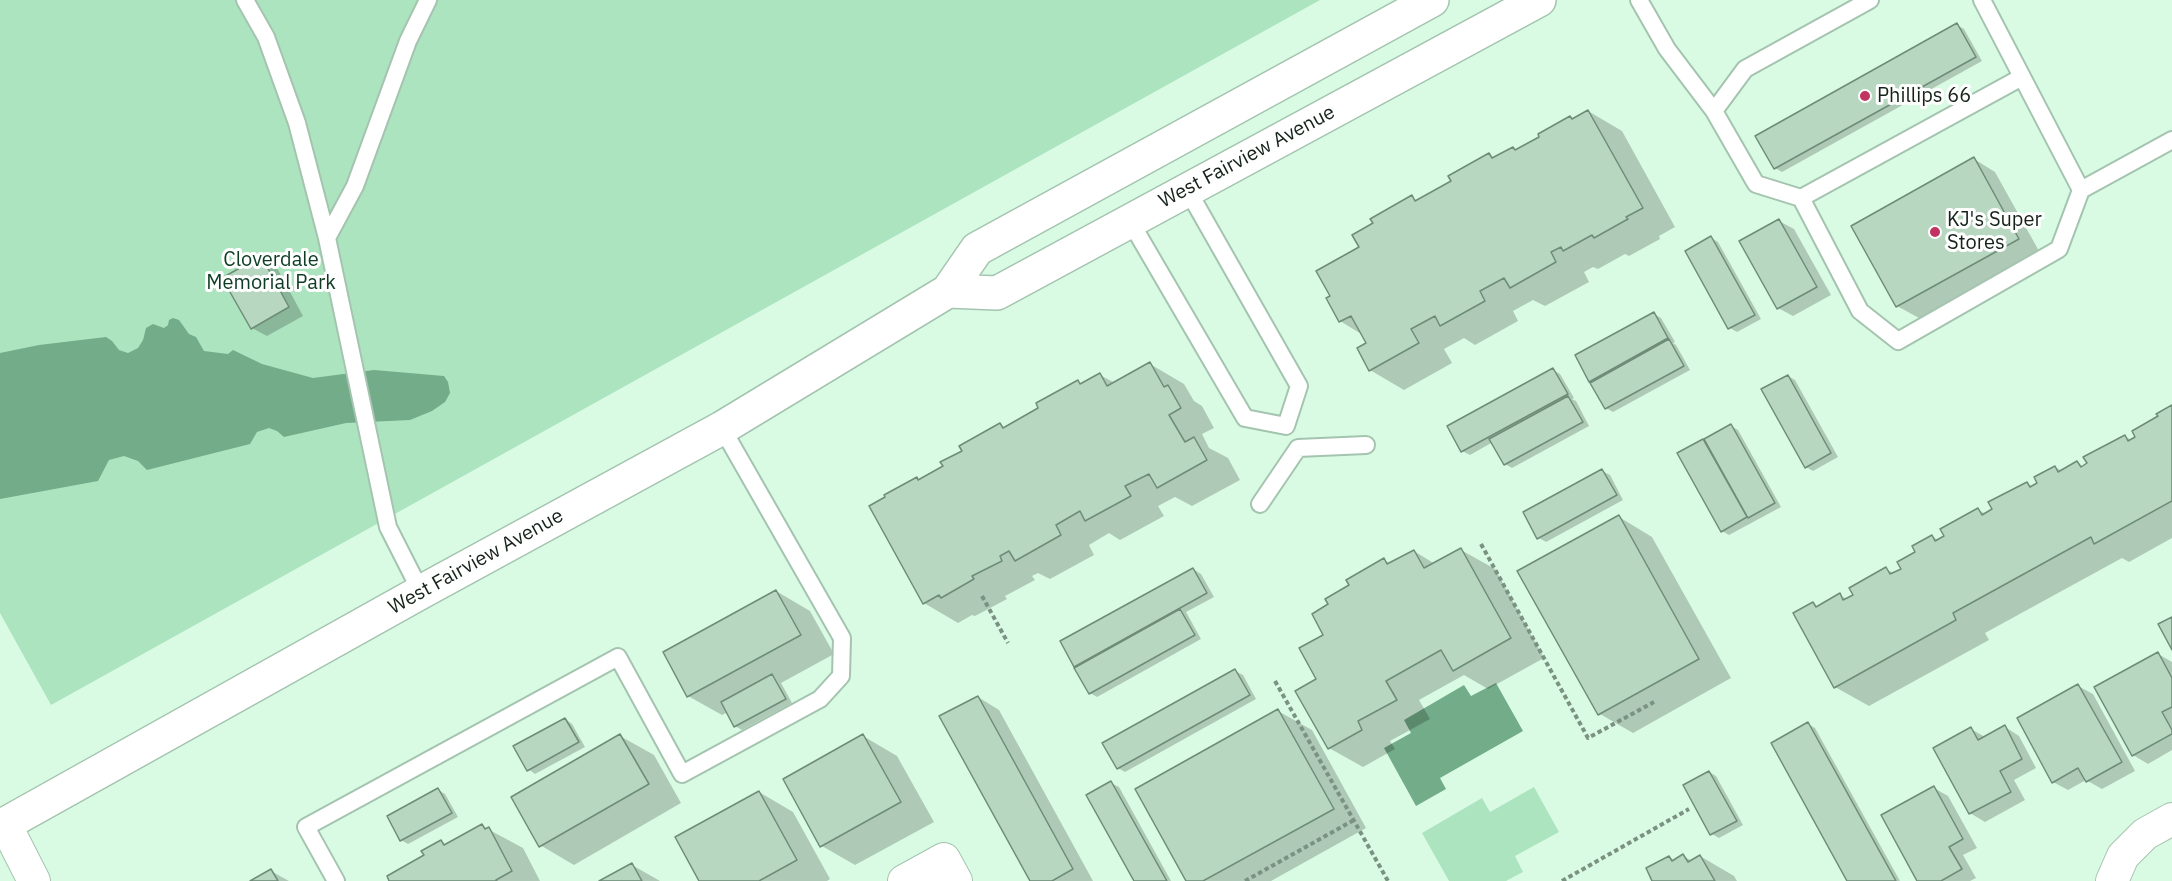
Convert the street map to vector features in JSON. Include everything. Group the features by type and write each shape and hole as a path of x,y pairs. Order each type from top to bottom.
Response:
{"main road":[{"name":"West Fairview Avenue","path":"3,826 421,592 722,428 948,291 977,249 1432,0"},
{"name":"West Fairview Avenue","path":"948,291 997,293 1539,0"}],"street":[{"path":"2112,880 2123,856 2145,834 2172,819"},
{"path":"3,826 34,881"},
{"path":"904,881 944,859 956,881"}],"lane":[{"path":"245,0 266,37 293,112 327,238 388,527 421,592"},
{"path":"327,238 355,186 408,41 428,0"},
{"path":"1638,0 1667,49 1714,111 1756,184 1801,198 1860,311 1898,341 2059,249 2081,190 2172,140"},
{"path":"1714,111 1745,69 1870,0"},
{"path":"1982,0 2081,190"},
{"path":"1801,198 2022,77"},
{"path":"1187,189 1299,386 1286,426 1298,448"},
{"path":"1130,221 1245,418 1286,426"},
{"path":"336,881 306,826 618,657 682,774 820,699 841,676 842,638 722,428"},
{"path":"1298,448 1366,445"},
{"path":"1260,504 1298,448"}],"path":[{"path":"1481,544 1588,738 1654,702"},
{"path":"982,596 1008,643"},
{"path":"1275,681 1388,881"},
{"path":"1562,881 1689,809"},
{"path":"1245,881 1354,820"}],"green space":[{"name":"Cloverdale Memorial Park","path":"0,0 1320,0 51,705 0,613"},
{"path":"1534,787 1559,832 1515,856 1523,872 1506,881 1449,881 1422,833 1482,798 1490,812"}],"shaded area":[{"path":"173,318 179,320 189,334 196,337 204,351 228,354 233,350 262,364 313,378 374,370 444,376 450,393 445,402 432,411 410,420 346,423 284,437 269,428 257,432 250,444 147,470 138,461 124,456 109,460 98,481 0,499 0,353 39,345 106,337 119,350 128,353 138,348 146,328 153,324 164,328"},
{"path":"1496,683 1523,731 1440,778 1446,789 1416,806 1384,748 1411,733 1404,720 1464,685 1471,696"}],"building":[{"name":"Phillips 66","path":"1957,23 1976,57 1774,169 1755,136"},
{"path":"1588,110 1643,208 1594,238 1592,235 1563,251 1561,247 1551,252 1556,262 1510,288 1504,278 1480,291 1485,301 1440,326 1435,316 1411,329 1419,343 1369,371 1357,348 1366,343 1351,316 1339,322 1326,298 1330,296 1316,271 1359,247 1352,235 1373,223 1370,219 1412,195 1415,201 1451,181 1448,176 1489,153 1492,158 1513,147 1515,150 1570,116 1572,119"},
{"name":"KJ's Super Stores","path":"1974,157 2019,239 1896,307 1851,226"},
{"path":"1779,219 1817,287 1777,309 1739,241"},
{"path":"1711,236 1755,315 1728,329 1685,251"},
{"path":"261,256 289,307 251,329 222,278"},
{"path":"1654,312 1668,338 1589,382 1575,355"},
{"path":"1669,339 1684,366 1605,409 1590,383"},
{"path":"1150,362 1164,387 1168,385 1181,408 1169,415 1185,442 1194,437 1207,460 1157,488 1149,474 1125,486 1131,496 1085,521 1080,511 1056,525 1061,535 1015,561 1009,551 1000,556 1002,561 972,576 974,579 941,598 939,595 923,604 869,506 917,477 918,480 943,466 940,462 962,451 959,446 1000,423 1003,428 1038,408 1036,403 1078,380 1080,384 1100,373 1107,386"},
{"path":"1553,368 1568,394 1461,452 1447,426"},
{"path":"1788,375 1831,453 1805,468 1761,389"},
{"path":"1568,396 1583,422 1504,465 1489,439"},
{"path":"2172,405 2172,501 2094,544 2091,537 1953,613 1956,620 1834,688 1793,613 1813,602 1816,607 1840,593 1843,600 1853,595 1849,588 1886,567 1890,574 1901,569 1897,562 1915,552 1912,546 1932,535 1935,541 1944,536 1940,529 1978,508 1982,515 1992,509 1988,502 2027,482 2030,487 2037,483 2034,477 2055,466 2058,472 2077,461 2081,467 2087,463 2083,457 2125,435 2128,441 2135,437 2132,431"},
{"path":"1731,424 1775,503 1748,518 1704,439"},
{"path":"1703,439 1747,517 1721,532 1677,453"},
{"path":"1602,469 1617,495 1537,539 1523,512"},
{"path":"1619,515 1699,659 1598,715 1517,571"},
{"path":"1461,548 1511,638 1453,671 1441,650 1386,681 1397,700 1358,721 1362,730 1328,749 1295,691 1316,679 1299,648 1323,635 1312,614 1328,604 1325,599 1349,585 1346,580 1384,558 1387,564 1414,550 1424,568"},
{"path":"1193,568 1207,593 1074,667 1060,641"},
{"path":"776,590 801,635 687,697 663,652"},
{"path":"1180,609 1195,635 1089,694 1074,668"},
{"path":"2172,617 2172,650 2158,624"},
{"path":"2158,652 2172,678 2172,707 2162,712 2172,734 2132,756 2094,687"},
{"path":"1235,669 1250,695 1117,769 1102,743"},
{"path":"772,674 786,699 734,727 721,702"},
{"path":"2078,684 2122,762 2086,782 2078,768 2052,783 2017,718"},
{"path":"978,696 1073,869 1052,881 1030,881 939,716"},
{"path":"1278,709 1334,809 1203,881 1186,881 1135,789"},
{"path":"565,718 579,742 527,771 513,746"},
{"path":"1808,722 1896,881 1847,881 1771,743"},
{"path":"2005,725 2022,759 2000,771 2011,792 1969,814 1933,748 1971,727 1978,740"},
{"path":"620,734 649,784 539,847 511,797"},
{"path":"863,734 901,802 820,847 783,779"},
{"path":"1709,771 1737,821 1710,835 1683,785"},
{"path":"1111,781 1167,881 1134,881 1086,795"},
{"path":"1934,786 1963,839 1949,847 1962,869 1941,881 1917,881 1881,815"},
{"path":"438,788 452,813 400,841 387,816"},
{"path":"759,791 797,860 759,881 699,881 675,837"},
{"path":"482,824 485,829 489,827 512,871 497,881 389,881 387,876 424,855 421,851 441,840 444,845"},
{"path":"1683,854 1688,862 1700,855 1715,881 1652,881 1646,868 1669,856 1672,861"},
{"path":"632,863 642,881 599,881"},
{"path":"271,869 278,881 250,881"}],"place":[{"name":"Phillips 66","path":"1865,96"},
{"name":"KJ's Super Stores","path":"1935,232"}]}
